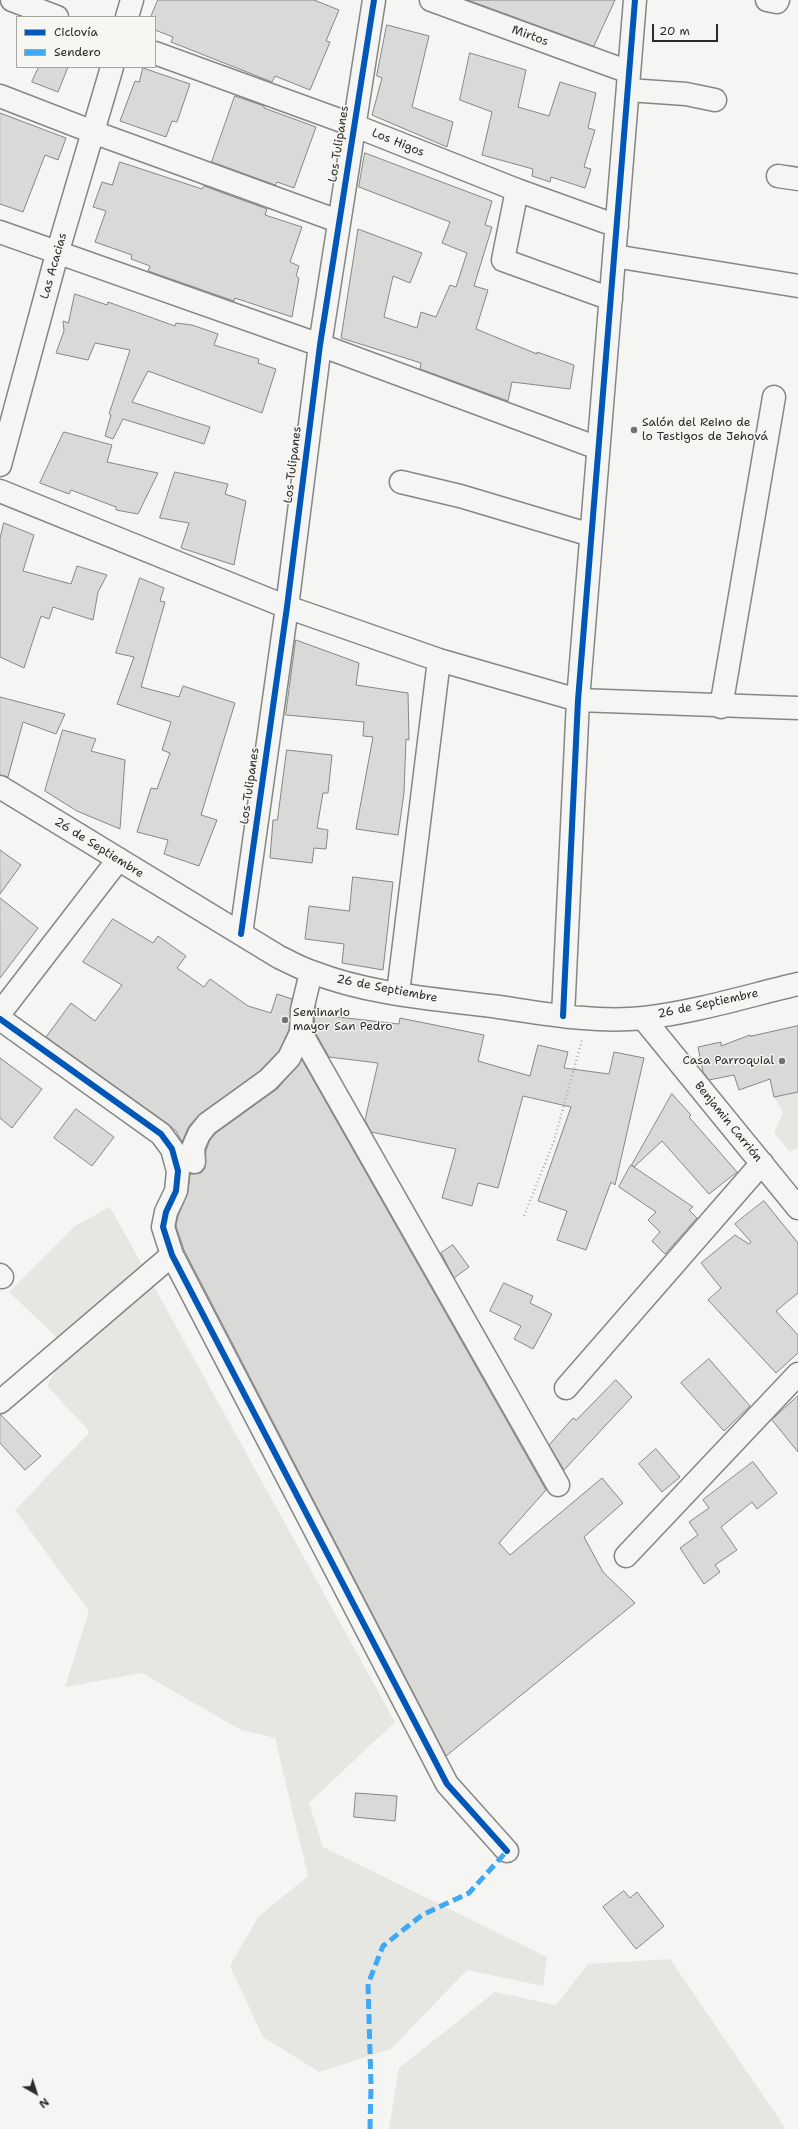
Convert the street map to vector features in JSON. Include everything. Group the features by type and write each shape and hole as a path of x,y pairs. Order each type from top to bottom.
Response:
{"street":[{"path":"12,0 54,16"},
{"path":"127,16 132,0"},
{"name":"Los Tulipanes","path":"241,934 287,607 320,345 338,221 374,0"},
{"name":"Mirtos","path":"431,0 628,81 716,100"},
{"path":"563,1016 578,700 635,0"},
{"name":"Los Higos","path":"156,53 354,125 517,190 617,226"},
{"name":"Las Acacias","path":"0,465 57,254 112,68"},
{"path":"0,96 93,132 338,221"},
{"path":"517,190 503,260 611,299"},
{"path":"0,232 57,254 320,345 598,448"},
{"path":"614,256 798,286"},
{"path":"721,707 774,397"},
{"path":"401,482 460,496 591,535"},
{"path":"0,491 287,607 439,660 578,700 721,707 798,708"},
{"path":"398,993 439,660"},
{"name":"26 de Septiembre","path":"0,787 279,957 311,972 356,986 563,1016 585,1018 643,1018 682,1012 798,984"},
{"path":"0,1013 118,860"},
{"path":"194,1162 193,1148 203,1129 268,1080 289,1058 301,1033 302,1010 311,972"},
{"name":"Benjamin Carrión","path":"643,1018 798,1208"},
{"path":"0,1019 161,1134 172,1150 178,1171 176,1191 166,1212 163,1227 172,1255 447,1784 507,1851"},
{"path":"301,1033 558,1485"},
{"path":"566,1388 762,1163"},
{"path":"0,1402 172,1255"},
{"path":"626,1556 798,1374"}],"path":[{"path":"524,1216 554,1141 582,1044 585,1018"}],"shaded area":[{"path":"798,1092 798,1148 790,1152 774,1133 783,1112 774,1097"},
{"path":"110,1207 395,1722 309,1803 323,1847 547,1957 543,1986 467,1970 391,2049 319,2072 263,2037 230,1966 258,1917 308,1876 275,1738 241,1730 142,1673 65,1687 89,1611 15,1510 90,1432 47,1386 68,1348 9,1292 75,1226"},
{"path":"670,1959 786,2129 389,2129 399,2068 495,1992 556,2005 588,1964"}],"building":[{"path":"158,0 314,0 339,10 326,41 330,42 310,90 275,76 272,82 171,42 173,37 156,30 156,16 151,16"},
{"path":"468,0 615,0 594,46"},
{"path":"387,25 429,36 412,107 453,122 447,147 372,115 382,78 377,76"},
{"path":"470,53 526,70 518,107 549,116 560,82 596,93 588,128 595,130 584,167 591,169 585,188 551,177 550,182 532,176 533,169 482,155 492,112 460,100"},
{"path":"39,68 68,68 58,92 32,82"},
{"path":"143,68 190,84 177,122 172,121 166,137 120,121 135,81 139,82"},
{"path":"235,96 316,127 294,188 277,182 275,185 212,162"},
{"path":"0,113 66,138 58,160 45,155 23,212 0,204"},
{"path":"365,153 492,201 485,225 492,227 474,286 488,290 476,329 537,354 537,352 574,365 570,389 512,382 508,401 420,369 421,363 341,338 358,229 422,253 410,283 393,276 384,317 417,328 421,312 436,317 450,285 456,287 467,253 442,243 450,222 359,187"},
{"path":"120,162 202,189 204,186 267,209 265,215 302,227 290,262 299,266 296,276 299,278 292,317 235,298 234,301 148,271 150,266 131,259 132,255 95,242 106,211 93,207 102,182 112,185"},
{"path":"75,294 107,305 108,302 175,326 176,323 192,325 218,334 214,345 259,359 258,363 276,369 262,413 148,371 132,402 210,427 204,444 123,419 113,439 105,436 111,415 109,414 130,350 95,343 88,360 56,353 64,331 63,321 68,323"},
{"path":"64,432 112,445 107,462 158,473 138,514 116,510 116,507 71,490 69,494 40,483"},
{"path":"175,472 228,484 225,494 246,501 234,565 181,548 189,523 160,518"},
{"path":"4,523 34,535 23,571 71,584 77,566 107,575 98,592 93,620 53,607 49,619 41,616 24,668 0,657 0,539"},
{"path":"140,578 164,588 160,601 165,602 141,687 179,697 183,686 235,703 201,815 217,820 199,866 164,854 168,840 137,832 151,788 157,789 170,753 162,750 171,722 117,704 134,657 116,653"},
{"path":"296,640 359,663 356,685 408,693 409,740 406,739 404,793 398,835 356,829 373,737 363,736 364,722 286,715"},
{"path":"0,697 65,714 56,734 23,722 8,777 0,775"},
{"path":"63,730 96,739 91,751 125,760 120,829 77,811 45,791"},
{"path":"287,750 332,755 328,793 323,793 317,828 328,830 326,849 314,848 312,863 270,858 273,820 277,820"},
{"path":"0,850 21,865 0,894"},
{"path":"353,877 393,882 383,970 342,963 344,944 305,939 309,906 349,911"},
{"path":"0,898 38,928 0,978"},
{"path":"113,919 153,943 158,936 186,956 177,968 204,987 210,979 248,1006 271,1013 277,994 292,999 289,1030 279,1051 260,1071 200,1114 189,1126 182,1142 176,1131 168,1124 46,1037 71,1003 95,1021 122,985 83,962"},
{"path":"316,1007 321,1009 321,1015 399,1024 400,1018 484,1035 478,1061 530,1076 538,1045 568,1052 564,1068 609,1074 614,1052 644,1058 615,1185 611,1182 586,1250 557,1240 567,1211 538,1201 571,1107 523,1096 498,1188 478,1183 472,1206 442,1198 456,1149 371,1132 365,1120 378,1063 329,1057 314,1030"},
{"path":"798,1026 798,1092 774,1097 770,1079 739,1090 734,1075 709,1080 703,1072 698,1047 721,1042 721,1046 750,1035"},
{"path":"0,1058 42,1089 12,1128 0,1118"},
{"name":"Seminario mayor San Pedro","path":"302,1060 546,1490 499,1543 510,1555 602,1478 623,1503 584,1537 603,1572 635,1603 446,1756 184,1250 176,1226 178,1216 188,1192 190,1174 201,1173 205,1168 206,1150 210,1140 216,1133 277,1089"},
{"path":"672,1094 691,1115 689,1117 737,1172 709,1194 662,1141 634,1167 632,1165"},
{"path":"76,1109 114,1137 92,1166 54,1138"},
{"path":"631,1165 693,1207 689,1210 697,1218 665,1254 652,1241 660,1232 648,1220 656,1212 619,1187"},
{"path":"764,1201 798,1243 798,1293 776,1311 798,1335 798,1353 776,1373 708,1300 721,1288 701,1263 735,1235 749,1244 751,1242 735,1224"},
{"path":"453,1245 469,1267 454,1278 441,1253"},
{"path":"504,1283 533,1296 530,1303 552,1314 533,1349 514,1339 521,1326 490,1311"},
{"path":"709,1359 750,1406 724,1431 681,1383"},
{"path":"616,1380 632,1397 564,1470 549,1445 573,1418 576,1420"},
{"path":"798,1396 798,1452 772,1420"},
{"path":"0,1414 41,1456 25,1470 0,1443"},
{"path":"656,1449 680,1477 662,1492 639,1464"},
{"path":"753,1462 777,1493 757,1509 752,1502 721,1527 737,1550 715,1565 720,1572 704,1584 680,1548 698,1535 689,1522 709,1508 703,1500"},
{"path":"356,1793 397,1796 395,1821 354,1817"},
{"path":"624,1891 630,1898 637,1892 664,1926 636,1949 603,1907"}],"marked path":[{"path":"370,2129 371,2085 368,1984 383,1946 422,1915 469,1893 507,1851"}],"cycle path":[{"path":"241,934 287,607 320,345 374,0"},
{"path":"563,1016 578,700 635,0"},
{"path":"0,1019 161,1134 172,1149 178,1171 176,1191 166,1212 163,1227 172,1255 447,1784 507,1851"}],"place":[{"name":"Salón del Reino de lo Testigos de Jehová","path":"634,430"},
{"name":"Seminario mayor San Pedro","path":"285,1020"},
{"name":"Casa Parroquial","path":"782,1061"}]}
